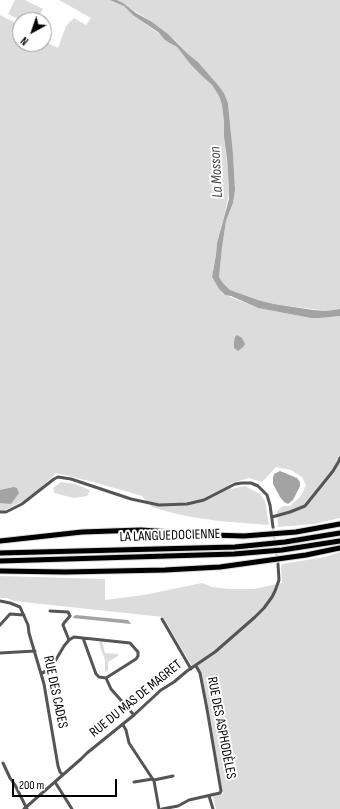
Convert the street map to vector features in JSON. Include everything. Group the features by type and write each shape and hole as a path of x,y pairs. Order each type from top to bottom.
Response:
{"highway":[{"path":"0,541 82,532 141,530 244,536 296,532 340,524"},
{"name":"LA LANGUEDOCIENNE","path":"0,553 235,547 285,542 340,533"},
{"name":"LA LANGUEDOCIENNE","path":"0,561 239,554 288,549 340,541"},
{"path":"0,571 66,572 165,570 220,566 299,556 340,548"}],"street":[{"path":"272,517 305,506 333,472 340,461 340,458"},
{"path":"0,512 6,512 22,504 58,477 71,479 131,499 159,505 187,504 204,500 235,484 251,483 258,486 266,495 270,505 273,527"},
{"name":"RUE DU MAS DE MAGRET","path":"26,808 93,748 123,725 161,690 215,652 264,608 272,597 279,580 278,564"},
{"path":"0,601 19,606 24,615 10,614 0,625"},
{"path":"50,611 68,612 70,616 63,625 69,640"},
{"name":"RUE DES CADES","path":"24,615 42,673 58,766 63,775"},
{"path":"162,619 191,669"},
{"path":"42,673 49,670 64,646 74,637 130,643 138,652 138,656 136,659 106,678 100,677 96,674 83,638"},
{"path":"0,653 35,651"},
{"name":"RUE DES ASPHODÈLES","path":"196,666 200,673 222,791 220,794 209,796"},
{"path":"106,678 110,689 134,715"},
{"path":"123,725 126,730 129,743 153,779 160,809 178,806 189,800 209,796 213,809"},
{"path":"3,763 26,808"},
{"path":"134,782 173,776"},
{"path":"55,782 72,809"}],"shaded area":[{"path":"15,0 25,0 43,9 41,12 12,12 12,16 8,14"},
{"path":"59,0 110,0 120,3 134,16 177,47 191,65 212,85 219,96 222,105 224,122 229,194 217,243 212,277 223,294 258,308 311,318 340,316 340,518 314,524 278,527 277,511 283,506 290,506 301,496 306,485 302,477 291,470 276,467 262,482 249,478 228,484 231,489 245,486 260,494 265,501 269,525 219,521 169,512 152,507 142,496 56,473 40,489 21,502 0,511 0,15 12,21 12,52 52,52 52,45 58,48 66,26 74,18 86,25 91,18"},
{"path":"110,0 117,0 123,3 168,34 198,62 218,85 224,93 228,103 235,190 233,203 226,221 222,248 219,277 223,283 230,290 258,300 313,310 326,311 340,309 340,316 311,318 258,308 231,296 225,295 219,289 212,277 217,243 229,199 229,186 224,122 222,105 219,96 212,85 191,65 177,47 165,40 158,32 134,16 124,6"},
{"path":"117,0 340,0 340,309 326,311 274,304 230,290 223,283 219,277 222,248 226,221 233,203 235,190 228,103 224,93 218,85 198,62 176,41 152,22"},
{"path":"237,335 242,338 245,344 238,351 234,348 235,337"},
{"path":"280,471 297,478 300,482 300,486 293,500 288,504 280,497 273,484 274,474"},
{"path":"61,482 75,484 90,490 87,496 74,498 54,493 53,488"},
{"path":"14,487 17,488 19,493 11,504 0,503 0,490"},
{"path":"340,552 340,809 216,809 213,796 223,794 200,671 192,666 163,617 14,601 7,598 0,598 0,576 105,579 105,600 144,595 202,583 212,587 229,589 254,589 282,583 282,564 325,557"},
{"path":"76,615 128,620 131,624 73,618"},
{"path":"102,641 105,653 118,654 118,656 108,662 108,671 105,672 105,660 99,642"}],"tunnel":[{"path":"273,527 277,559"}],"water label":[{"name":"La Mosson","path":"217,172"}]}
